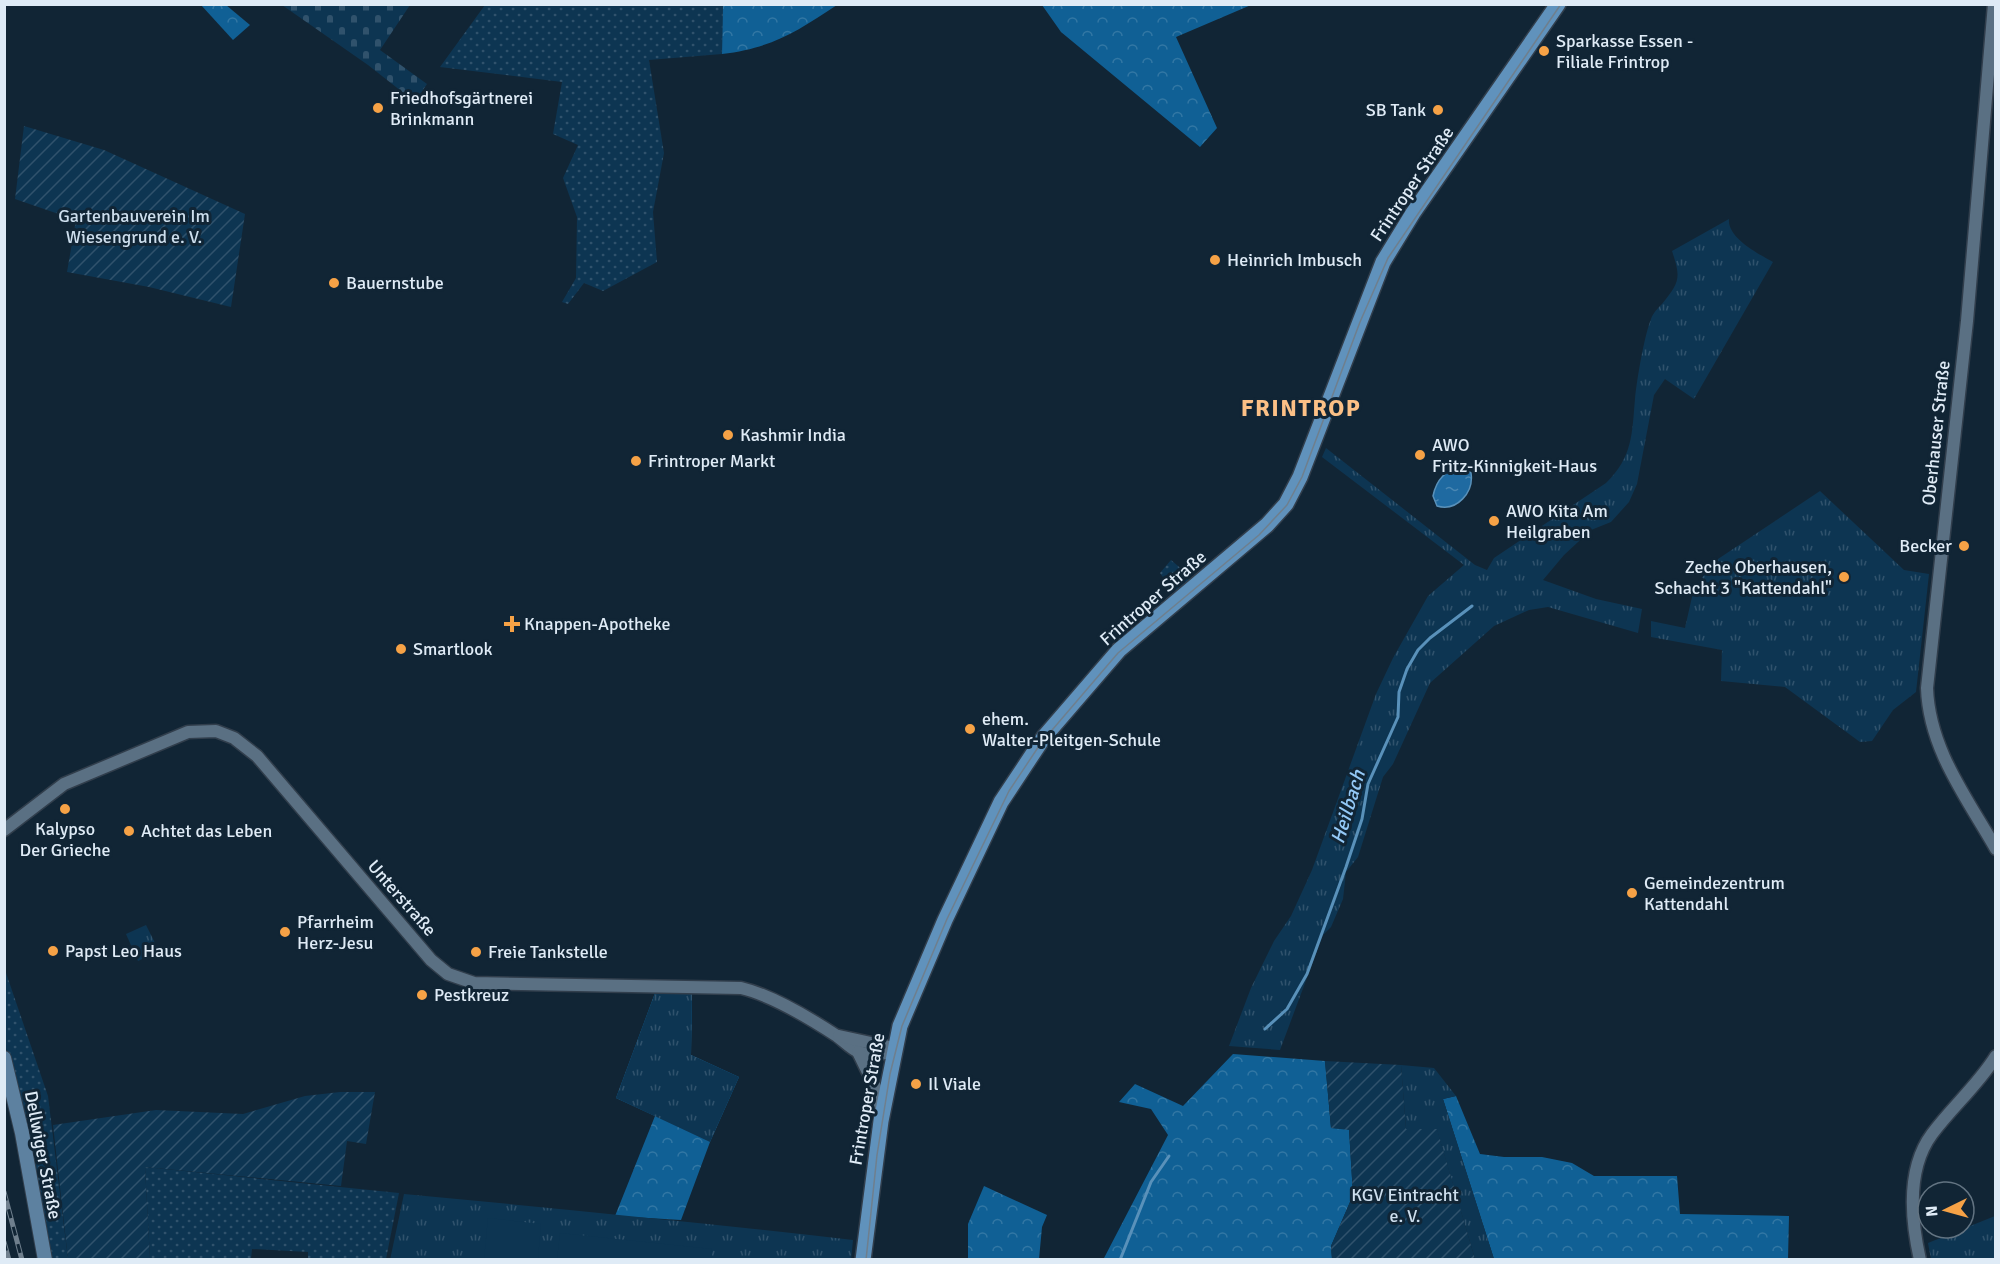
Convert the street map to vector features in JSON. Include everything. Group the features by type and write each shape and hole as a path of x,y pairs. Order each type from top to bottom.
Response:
{"main road":[{"name":"Frintroper Straße","path":"863,1260 882,1113 894,1048 908,1006 967,872 1001,802 1026,760 1065,710 1119,650 1267,525 1286,504 1300,477 1383,262 1413,213 1558,4"},
{"name":"Dellwiger Straße","path":"4,1058 10,1105 45,1260"}],"street":[{"name":"Oberhauser Straße","path":"1994,4 1967,321 1927,688 1930,717 1942,756 1995,849"},
{"name":"Unterstraße","path":"4,830 64,784 188,732 216,731 234,738 257,756 431,960 456,978 474,983 741,988 760,994 836,1035 858,1052"},
{"name":"Unterstraße","path":"836,1035 894,1048"},
{"path":"858,1052 878,1056 885,1055 894,1048"},
{"path":"858,1052 876,1089 882,1113"},
{"path":"1920,1260 1913,1213 1914,1180 1923,1150 1931,1135 1984,1076 1995,1056"}],"green space":[{"path":"723,4 837,5 809,23 770,43 722,54"},
{"path":"201,5 226,5 250,25 233,40"},
{"path":"282,5 410,5 380,50 427,84 415,102 368,65"},
{"path":"485,5 723,5 722,54 649,60 664,153 653,212 657,262 603,291 584,283 568,304 562,302 576,278 577,217 563,178 578,145 553,134 562,82 440,67"},
{"path":"1042,5 1251,5 1176,37 1217,128 1200,147 1061,32"},
{"name":"Gartenbauverein Im Wiesengrund e. V.","path":"24,126 104,150 245,214 231,307 149,287 67,272 76,220 15,199"},
{"path":"1729,219 1733,233 1738,239 1773,262 1694,399 1665,379 1654,395 1637,484 1629,502 1611,522 1591,530 1564,555 1543,580 1596,599 1642,609 1638,633 1548,607 1529,610 1494,626 1430,683 1393,764 1383,777 1358,857 1346,872 1343,899 1331,927 1323,935 1280,1050 1229,1046 1251,988 1274,941 1291,916 1312,870 1376,694 1393,658 1428,596 1464,565 1322,457 1326,448 1475,565 1487,570 1494,558 1606,483 1622,464 1632,434 1639,370 1648,327 1653,315 1672,290 1677,279 1677,268 1672,251"},
{"path":"1820,491 1904,570 1929,574 1916,692 1893,710 1872,741 1860,742 1785,687 1721,681 1722,650 1651,637 1651,621 1685,628 1694,588 1715,561"},
{"path":"1171,560 1192,578 1174,593 1160,573"},
{"path":"146,925 159,951 138,961 126,934"},
{"path":"4,967 48,1096 68,1259 48,1259 5,1043"},
{"path":"692,992 691,1055 739,1077 710,1142 681,1220 615,1216 655,1116 616,1098 655,993"},
{"path":"692,992 691,1055 739,1077 710,1142 616,1098 655,993"},
{"path":"1233,1054 1325,1061 1331,1128 1349,1129 1353,1195 1331,1246 1332,1259 1103,1260 1168,1135 1151,1109 1119,1102 1135,1084 1183,1106"},
{"name":"KGV Eintracht e. V.","path":"1325,1061 1401,1065 1406,1129 1437,1129 1475,1259 1332,1259 1331,1246 1353,1195 1349,1130 1331,1128"},
{"path":"1401,1065 1434,1068 1456,1096 1443,1099 1494,1259 1475,1259 1437,1130 1406,1129"},
{"path":"340,1092 375,1092 366,1144 347,1141 341,1186 145,1167 150,1259 68,1259 53,1125 156,1110 243,1114 305,1096"},
{"path":"1456,1096 1480,1154 1504,1157 1542,1157 1572,1163 1594,1176 1677,1176 1680,1214 1789,1216 1788,1259 1494,1259 1443,1099"},
{"path":"145,1167 399,1193 386,1259 308,1259 308,1252 252,1249 251,1259 150,1259"},
{"path":"984,1186 1047,1215 1042,1227 1039,1259 968,1259 968,1224"},
{"path":"404,1194 853,1240 851,1260 390,1260"},
{"path":"1995,1216 1995,1259 1931,1259 1928,1243 1935,1240 1976,1240 1976,1224"},
{"path":"488,1218 541,1224 538,1259 484,1259"},
{"path":"560,1233 712,1249 711,1259 557,1259"}],"water":[{"path":"1464,468 1471,473 1471,480 1463,499 1451,506 1437,506 1433,496 1439,480 1447,472"}],"waterway":[{"name":"Heilbach","path":"1265,1029 1287,1009 1307,974 1362,819 1368,784 1398,717 1399,692 1407,669 1418,650 1430,638 1472,606"},
{"name":"Heilbach","path":"1120,1260 1151,1182 1169,1156"}],"tram line":[{"path":"866,1260 877,1155 890,1074 902,1026 947,919 1009,791 1041,743 1118,653 1259,535 1287,505 1302,477 1360,322 1388,258 1561,4"}],"railway":[{"path":"4,1192 22,1260"},
{"path":"4,1242 9,1260"}],"place":[{"name":"Sparkasse Essen - Filiale Frintrop","path":"1544,51"},
{"name":"Friedhofsgärtnerei Brinkmann","path":"378,108"},
{"name":"SB Tank","path":"1438,110"},
{"name":"Heinrich Imbusch","path":"1215,260"},
{"name":"Bauernstube","path":"334,283"},
{"name":"Kashmir India","path":"728,435"},
{"name":"AWO Fritz-Kinnigkeit-Haus","path":"1420,455"},
{"name":"Frintroper Markt","path":"636,461"},
{"name":"AWO Kita Am Heilgraben","path":"1494,521"},
{"name":"Becker","path":"1964,546"},
{"name":"Zeche Oberhausen, Schacht 3 \"Kattendahl\"","path":"1844,577"},
{"name":"Knappen-Apotheke","path":"512,624"},
{"name":"Smartlook","path":"401,649"},
{"name":"ehem. Walter-Pleitgen-Schule","path":"970,729"},
{"name":"Kalypso Der Grieche","path":"65,809"},
{"name":"Achtet das Leben","path":"129,831"},
{"name":"Gemeindezentrum Kattendahl","path":"1632,893"},
{"name":"Pfarrheim Herz-Jesu","path":"285,932"},
{"name":"Papst Leo Haus","path":"53,951"},
{"name":"Freie Tankstelle","path":"476,952"},
{"name":"Pestkreuz","path":"422,995"},
{"name":"Il Viale","path":"916,1084"}],"district":[{"name":"FRINTROP","path":"1301,408"}]}
